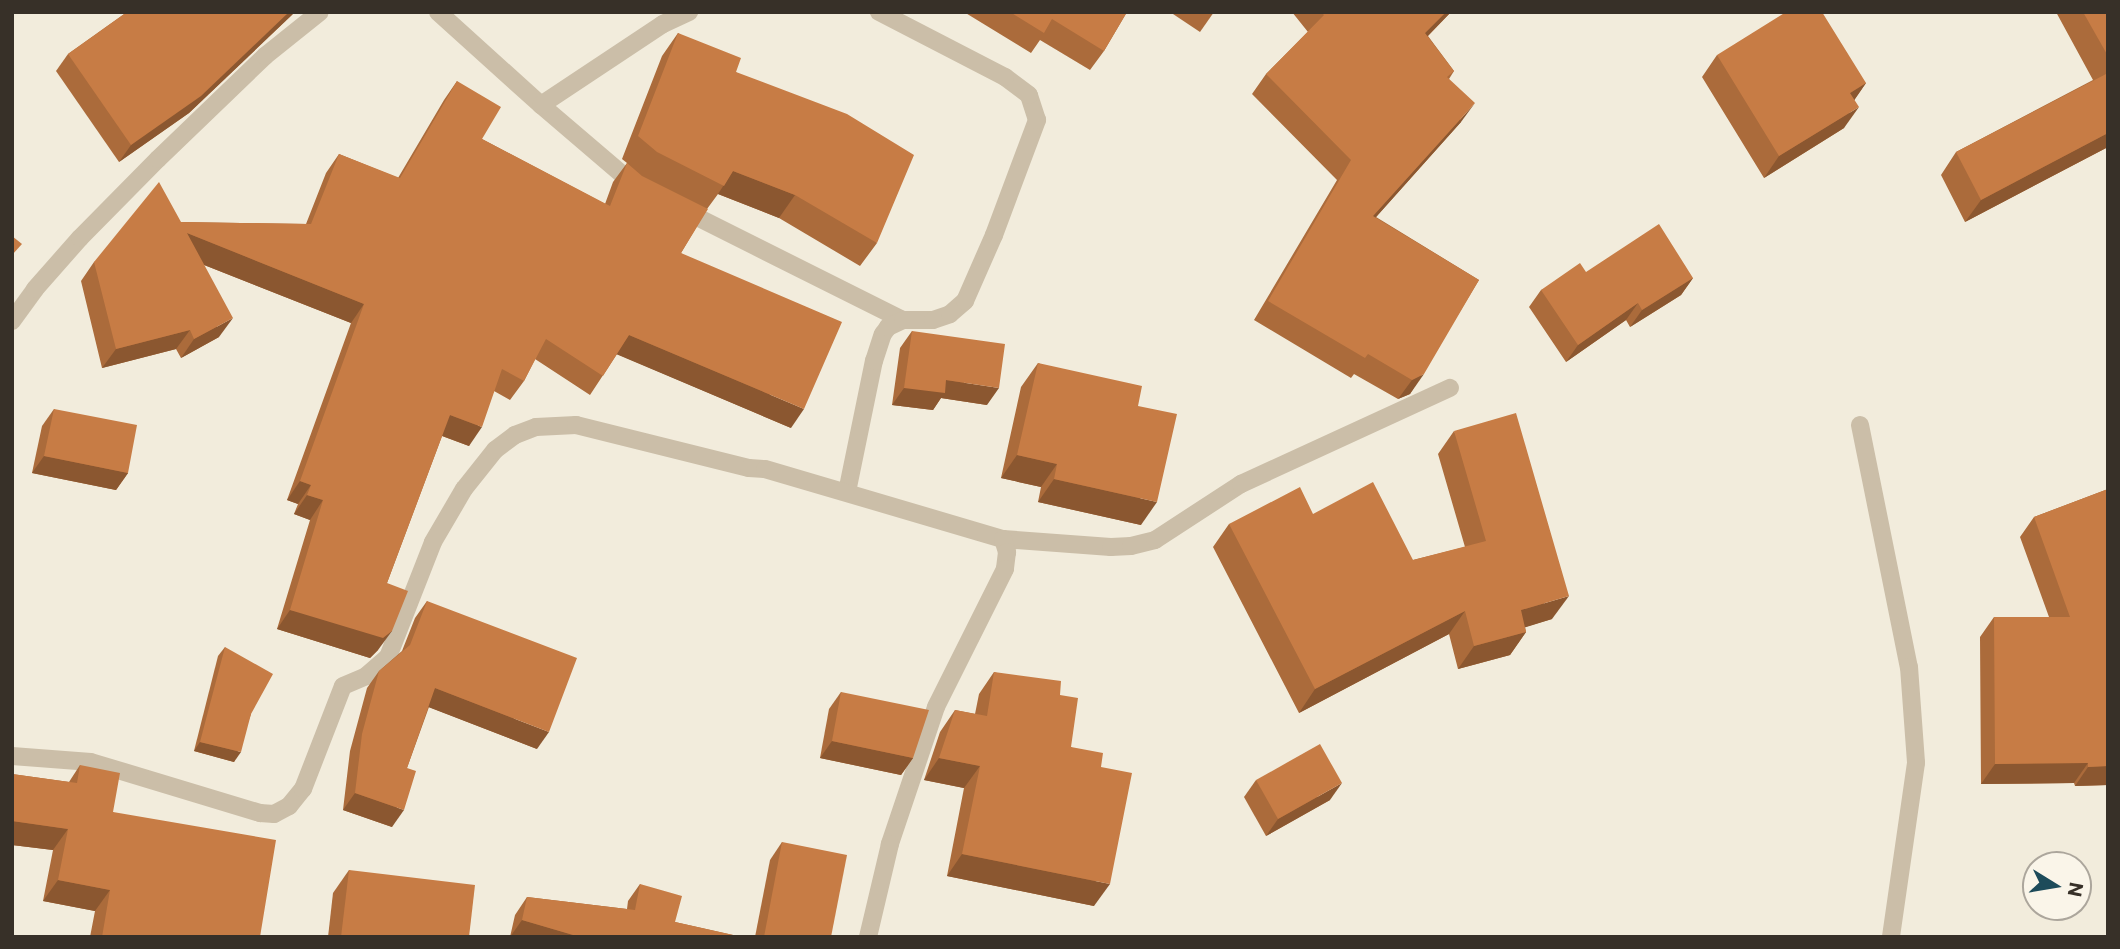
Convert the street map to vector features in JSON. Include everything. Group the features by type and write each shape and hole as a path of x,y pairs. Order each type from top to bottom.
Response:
{"street":[{"path":"12,321 53,268 148,169 265,56 320,12"},
{"path":"438,12 634,185 903,320"},
{"path":"541,105 663,24 689,12"},
{"path":"847,492 877,352 888,327 903,320 933,320 950,314 965,301 1037,120 1029,95 1005,77 879,12"},
{"path":"12,756 92,762 260,814 274,814 289,806 303,789 343,686 366,676 388,657 433,542 464,489 495,450 515,435 536,427 576,425 749,468 765,469 1003,539 1111,547 1131,546 1155,540 1241,484 1450,388"},
{"path":"1860,425 1909,667 1916,763 1891,937"},
{"path":"868,937 890,844 936,707 1005,569 1007,552 1003,539"}],"building":[{"path":"127,12 289,12 201,96 131,145 68,54"},
{"path":"1010,12 1127,12 1104,51 1052,19 1044,33"},
{"path":"1321,12 1446,12 1425,33 1454,71 1447,77 1475,103 1373,216 1479,280 1424,374 1412,380 1368,354 1365,358 1268,301 1351,160 1266,74 1324,15"},
{"path":"1786,12 1822,12 1866,83 1850,93 1859,107 1779,156 1717,55"},
{"path":"2083,12 2108,12 2108,56"},
{"path":"678,33 741,58 736,72 847,114 914,155 877,243 795,195 733,171 724,186 657,152 638,136"},
{"path":"2108,73 2108,133 1981,200 1956,152"},
{"path":"457,81 501,107 482,139 610,206 627,163 642,176 708,209 681,253 842,322 804,409 629,335 603,376 546,339 524,381 502,369 482,427 450,415 387,583 408,591 392,631 383,638 290,610 323,500 307,495 311,485 300,481 364,304 187,233 233,318 194,339 190,330 116,349 94,262 159,182 181,222 311,224 339,154 400,178"},
{"path":"1659,224 1693,278 1642,310 1638,303 1578,345 1541,290 1580,263 1586,272"},
{"path":"12,236 22,244 12,255"},
{"path":"912,331 1005,344 999,388 946,380 945,393 904,388"},
{"path":"1038,363 1142,386 1138,406 1177,414 1157,502 1054,479 1057,464 1017,455"},
{"path":"54,409 137,425 128,473 44,456"},
{"path":"1516,413 1569,596 1521,610 1526,632 1474,646 1465,611 1315,689 1229,524 1300,487 1313,514 1373,482 1413,560 1486,541 1454,431"},
{"path":"2108,489 2108,766 2088,767 2088,763 1995,764 1994,617 2070,617 2034,517"},
{"path":"427,601 577,658 549,732 435,688 407,768 416,771 404,810 355,793 362,734 379,671 410,645"},
{"path":"225,647 273,674 251,714 241,752 200,742"},
{"path":"994,672 1061,681 1060,695 1078,698 1071,747 1103,753 1101,767 1132,773 1110,884 962,854 980,766 939,758 955,710 987,716"},
{"path":"841,692 929,710 913,758 832,741"},
{"path":"1320,744 1342,783 1278,819 1256,780"},
{"path":"80,765 120,773 113,812 276,840 260,937 102,937 110,890 58,880 68,829 12,821 12,774 77,783"},
{"path":"782,842 847,855 831,937 764,937"},
{"path":"349,870 475,885 469,937 341,937"},
{"path":"640,884 682,896 675,922 742,937 580,937 522,920 527,897 635,910"}]}
